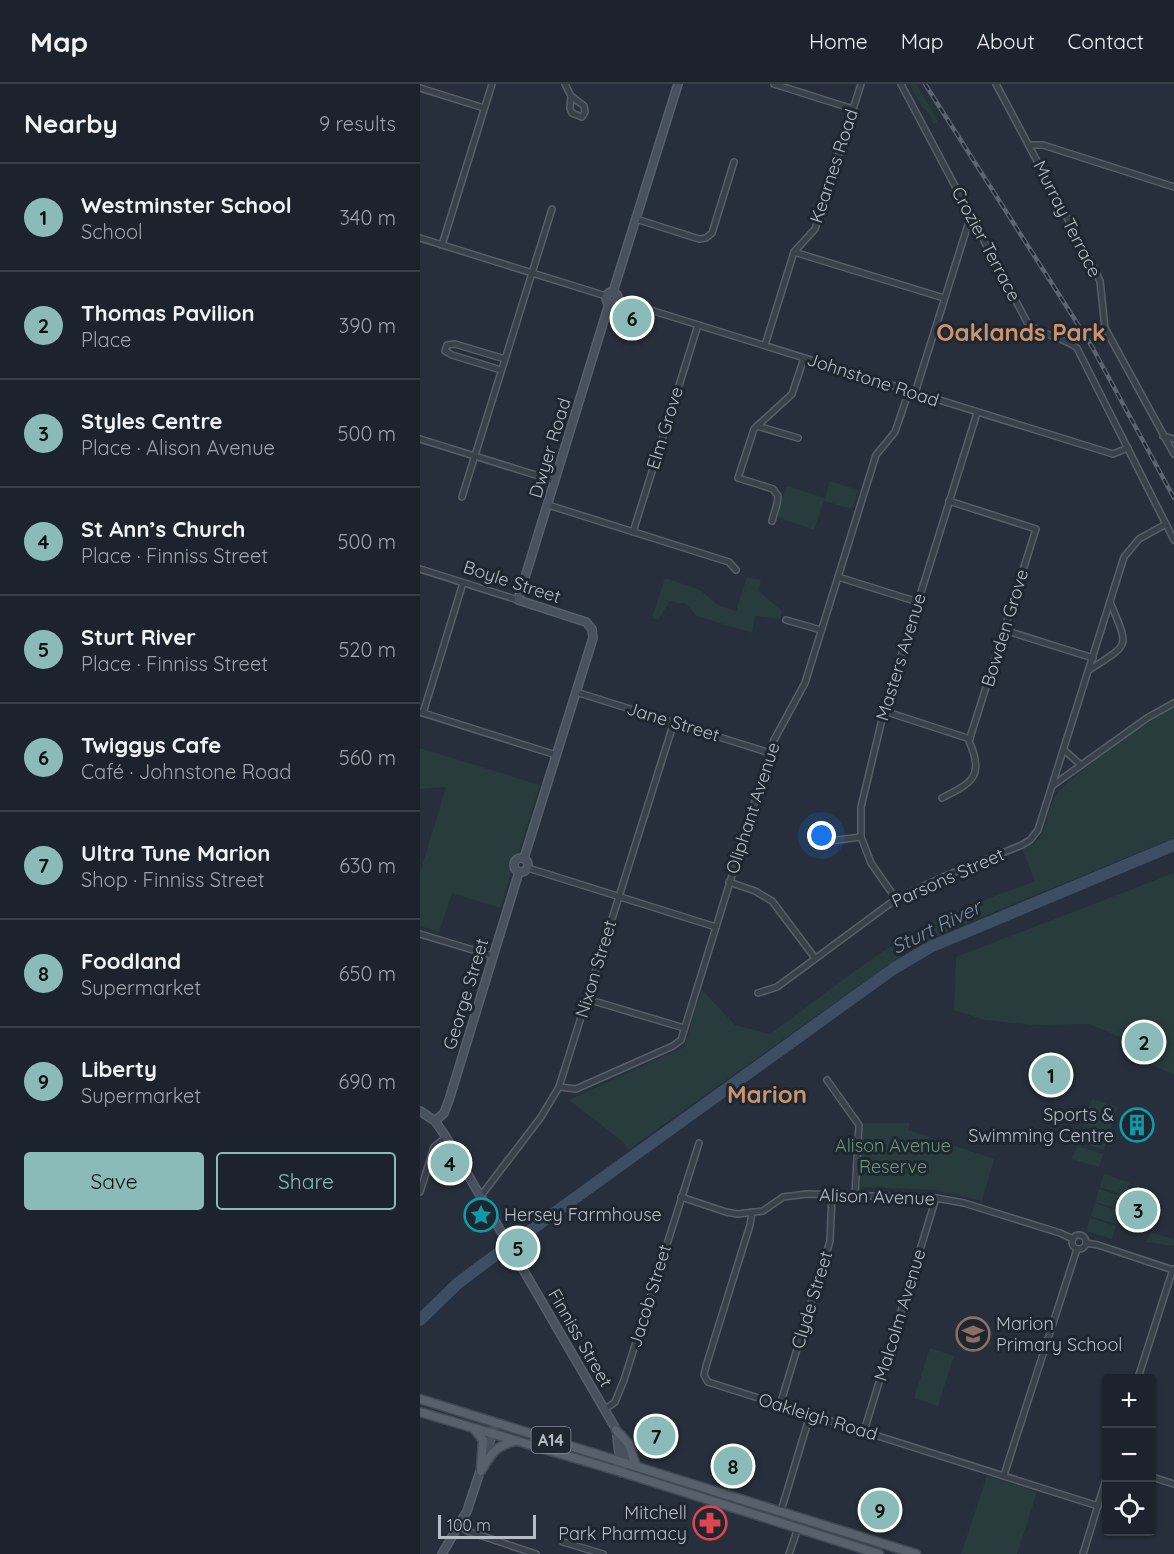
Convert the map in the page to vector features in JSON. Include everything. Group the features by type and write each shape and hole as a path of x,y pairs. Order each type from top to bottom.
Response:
{"main road":[{"name":"A14","path":"420,1399 916,1554"},
{"name":"A14","path":"420,1412 879,1554"},
{"path":"474,1429 483,1440 480,1472"},
{"path":"616,1430 629,1444 636,1466"},
{"path":"480,1472 494,1450 501,1445 516,1441"}],"street":[{"path":"442,245 492,84"},
{"path":"565,84 571,96"},
{"path":"608,300 609,293 613,292 678,84"},
{"path":"774,84 853,109"},
{"name":"Kearnes Road","path":"765,345 794,252 815,229 861,84"},
{"name":"Crozier Terrace","path":"901,84 1027,322 1036,331 1069,342 1077,348 1174,540"},
{"name":"Murray Terrace","path":"996,84 1100,281 1105,328 1174,454"},
{"path":"420,88 484,108"},
{"path":"1029,145 1042,145 1174,185"},
{"path":"636,219 699,239 706,238 712,233 734,162"},
{"path":"462,496 552,208"},
{"name":"Oliphant Avenue","path":"559,1087 576,1089 681,1040 774,740 805,683 876,455 895,432 912,392 971,215"},
{"path":"420,238 532,273 608,300 613,305 618,300 618,296 613,292"},
{"path":"794,252 944,298"},
{"name":"Dwyer Road","path":"518,600 608,300"},
{"name":"Johnstone Road","path":"618,300 1113,454 1128,448"},
{"name":"Elm Grove","path":"633,532 698,324"},
{"path":"501,370 452,355 445,351 445,348 447,345 455,344 505,359"},
{"path":"772,521 778,496 772,489 735,479 754,429 792,394 804,358"},
{"name":"Masters Avenue","path":"896,899 871,862 861,837 861,807 884,711 977,413"},
{"path":"757,426 798,438"},
{"path":"1163,436 1174,439"},
{"path":"420,439 555,481"},
{"name":"Bowden Grove","path":"942,798 962,788 973,777 977,760 969,741 1036,529 949,501"},
{"path":"548,506 729,562 736,570"},
{"name":"Parsons Street","path":"758,993 777,987 896,899 1030,840 1038,830 1128,551 1139,539 1166,524"},
{"name":"Boyle Street","path":"420,569 586,622 592,629 593,638 576,692"},
{"path":"838,577 918,602"},
{"path":"463,583 422,712 556,755"},
{"path":"1089,670 1119,650 1124,643 1124,635 1110,602"},
{"path":"786,620 821,630"},
{"path":"1004,630 1093,658"},
{"path":"524,858 576,692"},
{"name":"Jane Street","path":"576,692 770,753"},
{"path":"1052,786 1147,718 1174,703"},
{"path":"884,711 970,739"},
{"name":"Nixon Street","path":"480,1197 541,1117 559,1087 674,722"},
{"path":"1064,750 1081,765"},
{"path":"822,842 861,837"},
{"path":"524,858 528,863 528,868"},
{"path":"524,858 515,862 514,867 519,872 528,868"},
{"path":"528,868 716,927"},
{"name":"George Street","path":"435,1121 444,1113 449,1101 519,872"},
{"path":"729,882 755,891 772,901 815,958"},
{"path":"420,934 493,956"},
{"path":"587,999 684,1028"},
{"path":"827,1080 859,1125 855,1195"},
{"name":"Finniss Street","path":"420,1111 435,1121 446,1137 624,1443 626,1454 618,1472"},
{"path":"420,1192 434,1147 446,1137"},
{"name":"Jacob Street","path":"604,1410 613,1405 618,1397 699,1143"},
{"name":"Alison Avenue","path":"681,1197 738,1214 763,1211 783,1197 807,1194 936,1198 964,1203 1073,1239"},
{"name":"Clyde Street","path":"780,1405 830,1241 832,1194"},
{"name":"Malcolm Avenue","path":"864,1431 936,1198"},
{"name":"Oakleigh Road","path":"752,1212 750,1226 704,1375 708,1382 1098,1506"},
{"path":"1077,1249 1072,1244 1075,1236 1084,1237 1086,1244"},
{"path":"1077,1249 1083,1248 1086,1244"},
{"path":"1086,1244 1098,1245 1173,1270 1139,1374"},
{"path":"1004,1475 1077,1249"},
{"path":"777,1522 810,1415"},
{"path":"442,1554 460,1526 496,1423"},
{"path":"1156,1478 1174,1484"},
{"path":"1083,1554 1106,1482"},
{"path":"460,1526 467,1531 536,1554"},
{"path":"789,1554 798,1528"},
{"path":"564,1542 603,1554"}],"green space":[{"path":"909,84 916,84 938,121 934,124 928,112 922,107"},
{"path":"830,481 858,490 852,509 824,501 814,530 777,517 787,486 825,498"},
{"path":"747,577 761,580 758,590 782,611 780,619 755,616 752,633 697,616 686,604 670,601 658,620 652,618 665,578 700,590 718,605 736,611"},
{"path":"1174,708 1174,838 953,929 906,952 628,1150 623,1142 569,1100 684,1047 702,990 735,1025 770,1034 900,940 962,909 1035,881 1022,849 1038,839 1042,833 1058,792 1108,750"},
{"path":"420,748 540,785 518,854 513,862 500,908 452,893 439,932 420,926 420,873 446,787 420,789"},
{"path":"1174,873 1174,1075 1130,1055 1134,1043 1089,1024 1033,1025 984,1020 954,1010 956,957"},
{"path":"1092,1099 1118,1107 1114,1120 1087,1111"},
{"path":"1087,1113 1113,1121 1109,1134 1083,1126"},
{"name":"Alison Avenue Reserve","path":"862,1123 910,1123 908,1130 994,1159 982,1201 936,1190 860,1187"},
{"path":"1082,1129 1108,1137 1104,1150 1078,1142"},
{"path":"1077,1146 1103,1154 1099,1167 1072,1159"},
{"path":"1104,1174 1130,1183 1126,1196 1100,1187"},
{"path":"1099,1189 1125,1197 1121,1210 1095,1202"},
{"path":"1095,1203 1121,1212 1117,1225 1091,1216"},
{"path":"1090,1218 1116,1226 1112,1239 1086,1231"},
{"path":"1151,1233 1174,1239 1174,1246 1146,1242"},
{"path":"930,1348 954,1356 938,1406 914,1398"},
{"path":"987,1476 1037,1492 1017,1554 961,1554"}],"waterway":[{"name":"Sturt River","path":"420,1320 457,1284 482,1265 893,969 930,947 1174,845"}],"railway":[{"path":"925,84 1091,345 1174,498"}],"place":[{"name":"Twiggys Cafe","path":"632,318"},
{"name":"Thomas Pavilion","path":"1144,1042"},
{"name":"Westminster School","path":"1051,1075"},
{"name":"Sports & Swimming Centre","path":"1137,1125"},
{"name":"St Ann’s Church","path":"450,1163"},
{"name":"Styles Centre","path":"1138,1210"},
{"name":"Hersey Farmhouse","path":"481,1215"},
{"name":"Sturt River","path":"518,1248"},
{"name":"Marion Primary School","path":"973,1334"},
{"name":"Ultra Tune Marion","path":"656,1436"},
{"name":"Foodland","path":"733,1466"},
{"name":"Liberty","path":"880,1510"},
{"name":"Mitchell Park Pharmacy","path":"710,1523"}],"district":[{"name":"Oaklands Park","path":"1021,333"},
{"name":"Marion","path":"767,1095"}]}
